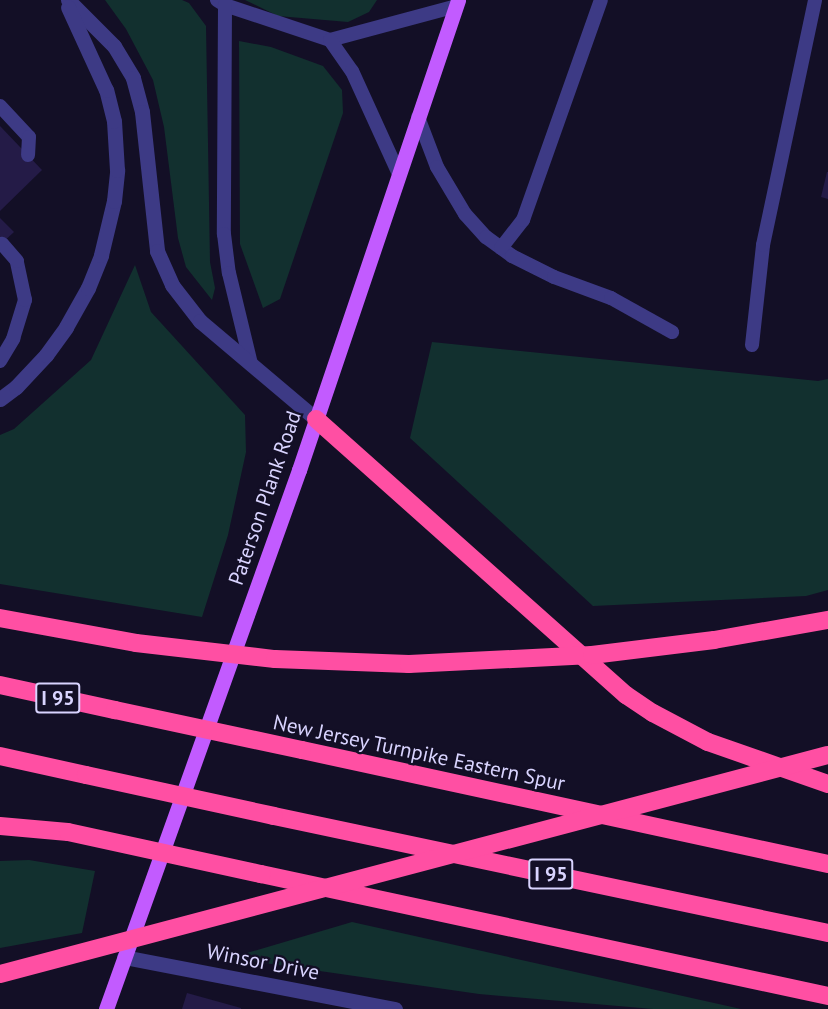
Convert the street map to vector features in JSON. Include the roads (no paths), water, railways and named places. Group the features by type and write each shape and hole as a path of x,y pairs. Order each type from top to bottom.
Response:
{"highway":[{"path":"316,419 626,695 653,713 708,742 828,784"},
{"path":"0,618 136,643 275,659 409,664 592,655 714,640 828,620"},
{"name":"New Jersey Turnpike Eastern Spur","path":"0,685 828,864"},
{"path":"0,974 828,755"},
{"name":"I 95","path":"0,756 828,933"},
{"path":"0,826 68,832 828,996"}],"main road":[{"name":"Paterson Plank Road","path":"106,1009 316,419 458,3"}],"street":[{"path":"66,0 114,46 133,78 142,112 158,251 172,285 200,321 316,419"},
{"path":"0,399 16,387 46,355 66,327 88,288 101,255 114,201 117,149 106,90 66,0"},
{"name":"Winsor Drive","path":"124,957 394,1009"}],"lane":[{"path":"501,248 524,220 601,0"},
{"path":"752,345 763,245 815,0"},
{"path":"251,364 229,273 224,234 221,3 330,40 458,3"},
{"path":"330,40 352,71 399,174"},
{"path":"0,106 29,137 28,155"},
{"path":"418,117 437,167 465,214 486,237 512,256 554,277 611,298 672,332"},
{"path":"0,361 13,339 25,300 16,261 2,244"}]}
